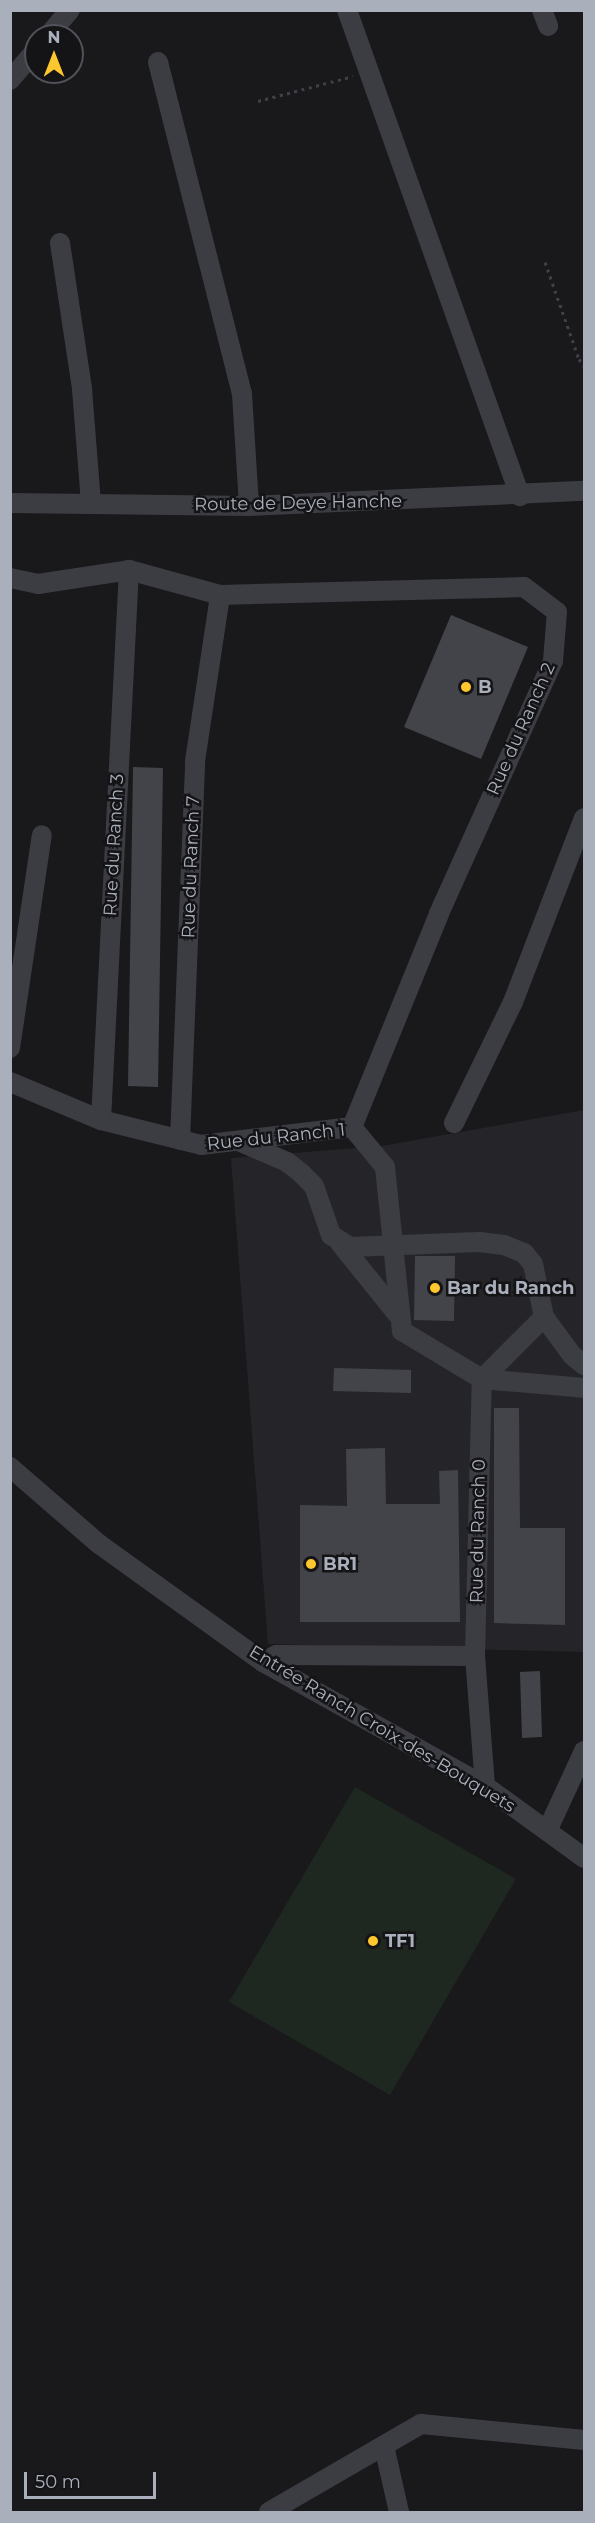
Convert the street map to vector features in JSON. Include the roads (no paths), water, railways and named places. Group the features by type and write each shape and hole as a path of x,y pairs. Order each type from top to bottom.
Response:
{"street":[{"path":"58,24 70,10"},
{"path":"347,10 520,496"},
{"path":"158,63 242,394 249,506"},
{"path":"10,80 24,64"},
{"path":"60,243 82,389 91,504"},
{"name":"Route de Deye Hanche","path":"10,503 249,506 520,496 585,491"},
{"name":"Rue du Ranch 2","path":"10,578 38,584 129,570 220,595 524,586 557,612 553,661 439,914 352,1127"},
{"name":"Rue du Ranch 3","path":"101,1120 129,570"},
{"name":"Rue du Ranch 7","path":"180,1140 195,761 220,595"},
{"path":"454,1123 513,1002 585,818"},
{"path":"10,1048 42,835"},
{"name":"Rue du Ranch 1","path":"10,1082 101,1120 201,1145 352,1127 385,1167 395,1246 398,1315"},
{"path":"239,1141 287,1162 314,1186 331,1235 398,1315 402,1331 482,1379 585,1388"},
{"path":"340,1243 350,1247 479,1242 504,1245 524,1253 532,1264 544,1317 572,1355 585,1365"},
{"path":"482,1379 544,1317"},
{"name":"Rue du Ranch 0","path":"482,1379 475,1656 484,1786"},
{"name":"Entrée Ranch Croix-des-Bouquets","path":"10,1467 99,1544 263,1662 484,1786 548,1829 585,1858"},
{"path":"263,1662 276,1655 475,1656"},
{"path":"548,1829 585,1751"},
{"path":"269,2512 421,2424 585,2440"},
{"path":"384,2446 399,2512"}],"place":[{"name":"B","path":"466,687"},
{"name":"Bar du Ranch","path":"435,1288"},
{"name":"BR1","path":"311,1564"},
{"name":"TF1","path":"373,1941"}]}
